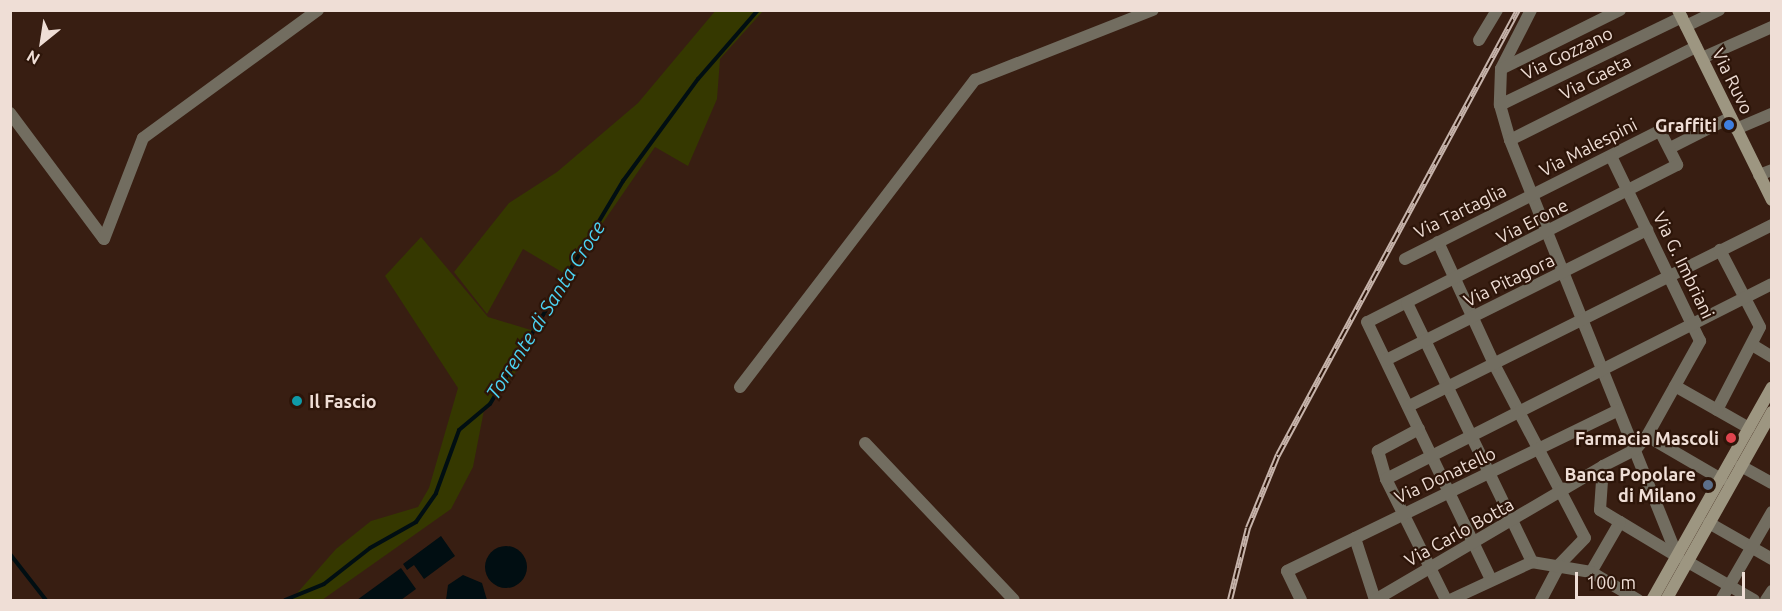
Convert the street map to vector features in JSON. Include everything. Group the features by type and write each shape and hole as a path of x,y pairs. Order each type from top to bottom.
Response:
{"main road":[{"name":"Via Ruvo","path":"1682,18 1772,200"},
{"path":"1666,600 1721,479 1772,387"},
{"path":"1652,600 1709,523 1772,412"}],"street":[{"path":"10,113 104,239 143,138 318,10"},
{"path":"740,387 975,80 1153,10"},
{"path":"1479,40 1497,10"},
{"path":"1531,10 1501,69 1500,105 1509,140 1602,372 1683,559"},
{"path":"1501,69 1620,10"},
{"name":"Via Gozzano","path":"1500,105 1682,18 1719,10"},
{"path":"1702,58 1772,27"},
{"name":"Via Gaeta","path":"1509,140 1696,47"},
{"path":"1670,148 1734,123 1772,114"},
{"name":"Via Malespini","path":"1532,196 1660,131 1670,148"},
{"name":"Via Erone","path":"1386,360 1367,322 1548,235 1677,165 1670,148"},
{"name":"Via G. Imbriani","path":"1611,156 1700,341 1647,436 1635,450"},
{"path":"1759,175 1772,170"},
{"name":"Via Tartaglia","path":"1405,259 1532,196"},
{"path":"1409,406 1772,225"},
{"name":"Via Pitagora","path":"1386,360 1647,230"},
{"path":"1438,242 1494,364 1559,493 1586,538 1560,564 1541,600"},
{"path":"1717,410 1754,346 1760,327 1720,250"},
{"path":"1386,479 1431,453 1602,372 1772,284"},
{"path":"1407,303 1532,562"},
{"path":"1754,346 1772,357"},
{"path":"1386,360 1475,542 1491,580"},
{"path":"1675,386 1749,428"},
{"name":"Via Donatello","path":"1301,600 1287,571 1491,474 1618,410"},
{"path":"1419,429 1378,451 1386,479 1428,568 1455,599 1532,562 1560,564 1591,572 1638,600"},
{"path":"1647,436 1721,479"},
{"path":"865,443 1014,600"},
{"name":"Via Carlo Botta","path":"1375,600 1428,568 1514,523 1603,466 1635,450"},
{"path":"1603,466 1600,510 1754,600"},
{"path":"1741,466 1772,483"},
{"path":"1721,600 1772,512"},
{"path":"1591,572 1620,522"},
{"path":"1709,523 1772,559"},
{"path":"1355,538 1375,600"},
{"path":"1766,600 1772,591"}],"shaded area":[{"path":"716,10 763,11 720,59 717,99 688,166 655,147 567,275 523,249 487,314 454,272 509,203 557,172 638,103"},
{"path":"421,237 488,317 534,331 520,367 484,410 473,467 451,509 322,600 291,600 336,549 371,521 418,507 429,488 458,388 385,276"},
{"path":"441,536 455,556 424,579 414,565 407,570 403,564"},
{"path":"506,546 521,552 527,567 521,582 506,588 491,582 485,567 491,552"},
{"path":"401,568 416,589 401,600 357,600"},
{"path":"463,575 482,583 487,600 446,600 448,585"}],"waterway":[{"name":"Torrente di Santa Croce","path":"285,600 324,584 370,548 416,522 436,493 459,430 490,404 623,181 698,79 758,10"},
{"name":"Torrente di Santa Croce","path":"10,554 46,600"}],"railway":[{"path":"1230,600 1248,528 1278,455 1518,10"}],"place":[{"name":"Graffiti","path":"1729,125"},
{"name":"Il Fascio","path":"297,401"},
{"name":"Farmacia Mascoli","path":"1731,438"},
{"name":"Banca Popolare di Milano","path":"1708,485"}]}
